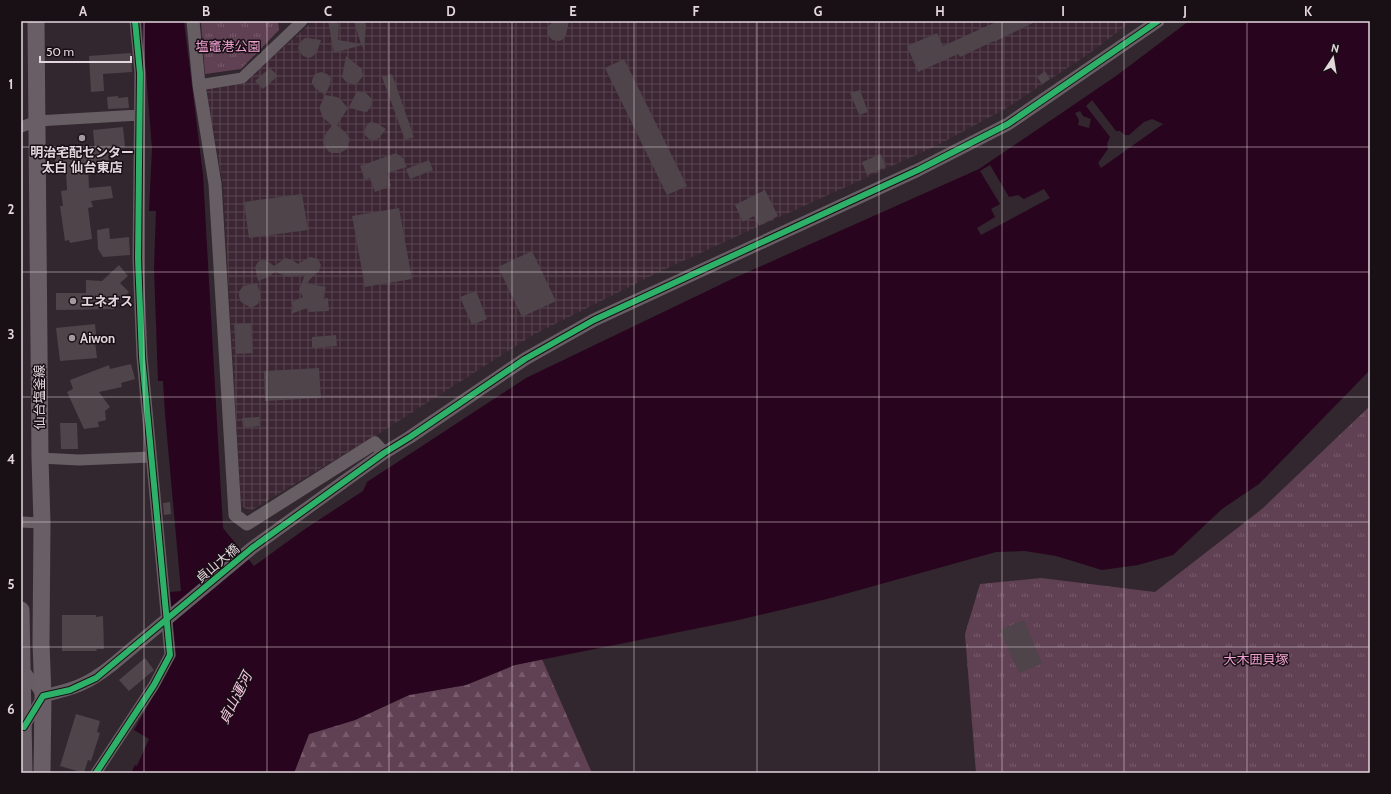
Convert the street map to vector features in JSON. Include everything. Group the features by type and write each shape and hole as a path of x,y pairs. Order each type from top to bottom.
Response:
{"main road":[{"name":"仙台塩釜線","path":"36,21 29,124 42,523 40,643 43,696 42,773"},
{"path":"21,610 24,773"}],"street":[{"path":"96,773 154,685 170,655 142,357 138,259 140,73 135,21"},
{"path":"193,21 199,85 215,184 235,515 247,524 375,443 384,453"},
{"path":"199,85 242,78 302,21"},
{"name":"貞山大橋","path":"43,696 70,690 96,678 252,548 384,453 525,359 594,320 918,170 1008,124 1158,21"},
{"path":"29,124 139,115"},
{"path":"40,458 79,460 151,457"},
{"path":"21,522 42,523"},
{"path":"21,666 43,696 24,727"}],"shaded area":[{"path":"313,21 1132,21 1087,55 1005,109 936,146 663,270 533,335 383,431 250,511 241,506 223,185 206,92 210,88 242,84"}],"green space":[{"name":"塩竈港公園","path":"201,21 278,21 279,30 241,69 205,74"},
{"name":"大木囲貝塚","path":"1370,406 1370,773 976,773 965,634 980,584 1041,578 1155,592 1262,509"},
{"path":"542,659 592,773 294,773 309,734 355,720 409,695 466,685 515,665"}],"water":[{"name":"貞山運河","path":"142,21 184,21 203,175 223,528 254,566 305,529 363,491 367,482 526,378 732,279 979,169 1116,76 1189,21 1370,21 1370,370 1259,484 1222,509 1173,555 1138,565 1102,570 1056,556 1025,551 996,552 827,599 734,621 515,665 466,685 409,695 355,720 309,734 294,773 131,773 135,765 137,766 149,739 134,730 176,656 170,592 181,591 163,381 158,381 154,268 156,211 149,211 152,149"}],"pier":[{"path":"1092,100 1116,131 1120,131 1125,135 1129,135 1144,122 1152,119 1163,124 1101,168 1098,163 1108,149 1107,144 1110,137 1086,106"},
{"path":"1080,111 1083,116 1091,119 1089,128 1078,125 1079,120 1075,113"},
{"path":"990,165 1009,197 1018,195 1024,199 1044,189 1050,198 981,235 977,228 995,217 991,209 1000,204 980,171"}],"building":[{"path":"328,21 335,21 339,24 338,40 361,44 354,21 365,21 364,51 362,45 334,53"},
{"path":"554,21 569,21 566,35 559,41 552,40 547,32 548,26"},
{"path":"998,21 1037,21 960,57 958,54 918,72 907,46 937,33 943,46"},
{"path":"305,38 321,40 317,52 309,58 303,56 298,48 300,42"},
{"path":"131,53 132,72 103,74 104,91 91,92 89,56"},
{"path":"346,56 362,69 363,76 356,85 346,82 342,77"},
{"path":"624,59 687,186 667,195 605,68"},
{"path":"270,68 278,76 263,89 255,81"},
{"path":"1045,71 1050,79 1042,84 1037,77"},
{"path":"321,72 327,74 331,78 330,85 325,95 315,88 312,83 315,74"},
{"path":"392,74 414,137 405,140 382,77"},
{"path":"860,90 868,112 859,115 850,93"},
{"path":"357,91 366,93 372,99 371,106 367,112 349,107"},
{"path":"325,95 337,97 348,108 337,125 350,139 347,149 340,153 331,153 323,143 325,135 332,125 323,118 320,110 320,106"},
{"path":"118,96 118,98 128,97 129,108 108,109 107,97"},
{"path":"370,122 376,123 386,129 379,138 375,140 369,139 364,134 366,126"},
{"path":"123,127 125,147 108,149 109,165 88,167 89,188 111,186 113,198 91,201 93,207 88,208 92,239 70,243 69,240 65,241 60,206 63,206 61,191 67,190 66,172 55,171 55,155 90,154 90,152 95,152 93,130"},
{"path":"396,153 403,158 407,167 387,173 391,186 375,192 370,178 365,180 360,166"},
{"path":"881,154 886,167 867,175 862,162"},
{"path":"429,160 433,170 410,179 406,169"},
{"path":"765,190 778,216 759,226 754,216 743,222 735,205"},
{"path":"302,194 308,230 249,238 244,202"},
{"path":"399,208 412,279 365,287 352,216"},
{"path":"109,228 110,239 129,237 130,255 103,257 98,249 97,230"},
{"path":"532,251 556,301 522,317 498,267"},
{"path":"310,257 318,259 321,265 319,271 306,283 326,287 323,299 328,298 329,311 308,312 307,308 291,314 293,306 291,302 303,297 299,290 305,275 288,277 275,272 258,281 255,267 258,262 263,260 274,266 286,258 298,264"},
{"path":"119,265 128,276 120,283 129,292 114,306 114,309 56,310 56,293 86,293 86,280 102,281"},
{"path":"257,283 261,297 258,304 251,308 241,302 239,292 243,286"},
{"path":"476,291 487,319 472,325 460,297"},
{"path":"251,323 253,353 236,354 234,324"},
{"path":"95,324 97,358 60,361 56,328"},
{"path":"336,335 337,346 312,348 312,337"},
{"path":"131,364 135,379 121,383 122,387 99,392 110,407 105,411 106,420 98,422 99,427 84,429 67,392 73,389 70,380 109,365 110,369"},
{"path":"319,368 321,398 265,401 264,371"},
{"path":"259,417 260,426 243,428 242,418"},
{"path":"60,423 77,423 78,449 61,449"},
{"path":"170,502 171,514 164,515 163,503"},
{"path":"62,615 103,616 104,649 96,649 97,651 62,651"},
{"path":"1024,620 1042,664 1019,673 1000,630"},
{"path":"145,658 154,670 129,691 119,680"},
{"path":"76,714 100,721 97,732 100,733 91,761 88,760 84,773 60,766"}],"cycle path":[{"path":"96,773 154,685 170,655 142,357 138,259 140,73 135,21"},
{"path":"24,727 43,696 70,690 96,678 252,548 384,453 525,359 594,320 918,170 1008,124 1158,21"}],"place":[{"name":"明治宅配センター 太白 仙台東店","path":"82,138"},
{"name":"エネオス","path":"73,301"},
{"name":"Aiwon","path":"72,338"}]}
